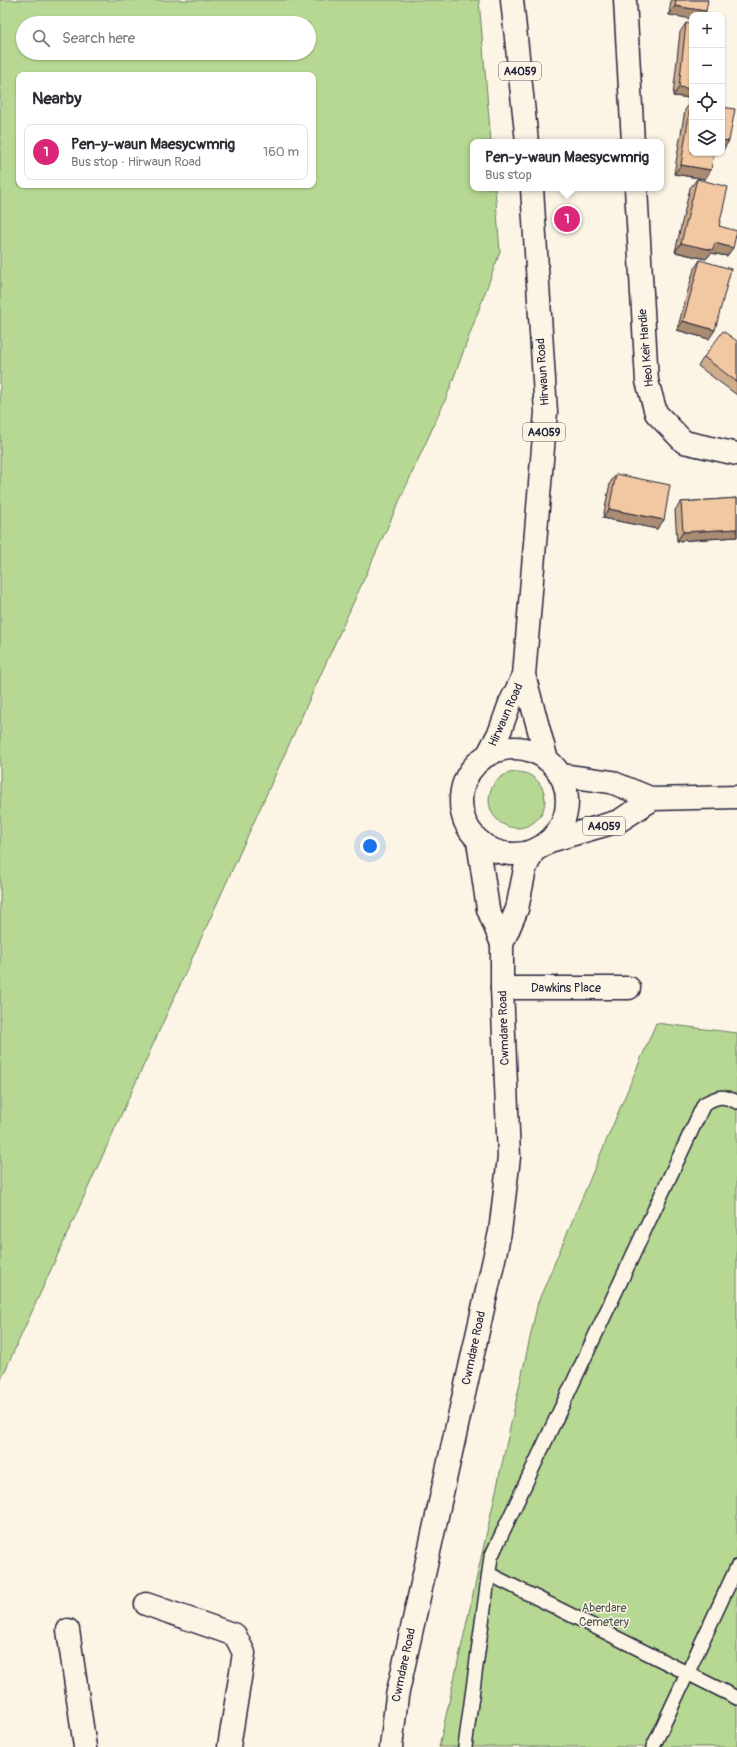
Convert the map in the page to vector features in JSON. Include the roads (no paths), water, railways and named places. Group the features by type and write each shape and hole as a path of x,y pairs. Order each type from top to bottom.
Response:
{"main road":[{"name":"A4059","path":"512,0 527,139"},
{"path":"625,0 633,139"},
{"name":"Hirwaun Road","path":"532,191 546,412 524,675 542,736 547,760"},
{"name":"Heol Keir Hardie","path":"636,191 647,381 656,413 684,442 737,454"},
{"name":"Hirwaun Road","path":"488,754 500,732 510,703 524,675"},
{"path":"515,748 534,752 547,760 561,776 567,801 566,815 561,827 541,846 519,855 502,854 489,849 478,841 467,826 462,812 461,797 464,782 474,765 488,754 499,750 515,748"},
{"path":"561,776 611,782 653,799 737,797"},
{"name":"A4059","path":"541,846 619,821 653,799"},
{"name":"Cwmdare Road","path":"391,1747 397,1696 500,1232 509,1157 502,988 502,944 488,909 478,841"},
{"name":"Cwmdare Road","path":"502,944 517,909 524,869 541,846"},
{"name":"Dawkins Place","path":"502,988 629,988"},
{"path":"146,1604 235,1635 244,1653 230,1747"},
{"path":"68,1630 85,1747"}],"lane":[{"path":"465,1747 491,1557 704,1104 717,1096 729,1098 737,1102"},
{"path":"653,1747 737,1567"},
{"path":"489,1574 737,1698"}],"place":[{"name":"Pen-y-waun Maesycwmrig","path":"567,219"}],"park label":[{"name":"Aberdare Cemetery","path":"604,1615"}]}
